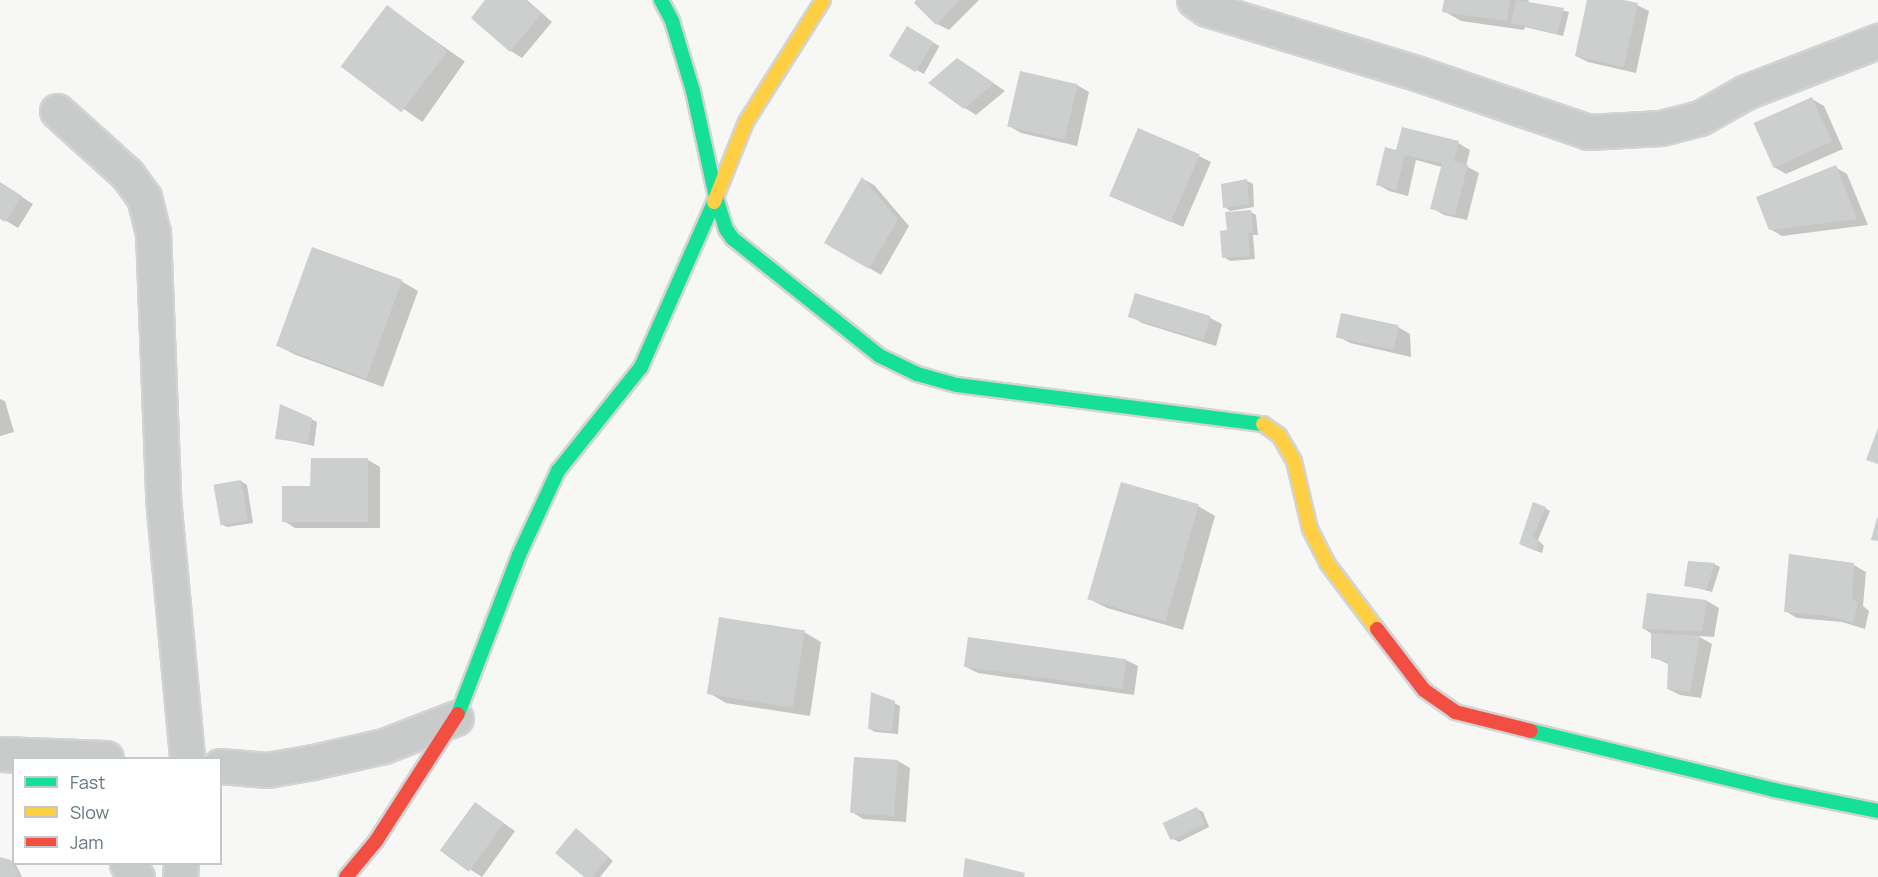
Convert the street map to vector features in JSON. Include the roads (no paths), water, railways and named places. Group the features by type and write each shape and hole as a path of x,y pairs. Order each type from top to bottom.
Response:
{"street":[{"path":"661,0 672,21 693,91 716,197 726,229 732,238 880,356 917,374 957,385 1263,424 1280,435 1294,462 1310,529 1328,563 1424,690 1455,712 1774,790 1878,811"},
{"path":"346,877 376,841 456,718 519,555 558,471 640,367 716,197 746,122 823,0"},
{"path":"1194,0 1207,9 1419,74 1588,132 1661,128 1700,118 1746,92 1878,41"},
{"path":"57,111 127,174 144,198 153,232 162,498 187,757"},
{"path":"222,766 267,770 313,762 384,746 456,718"},
{"path":"14,756 45,757"},
{"path":"128,865 137,877"}]}
